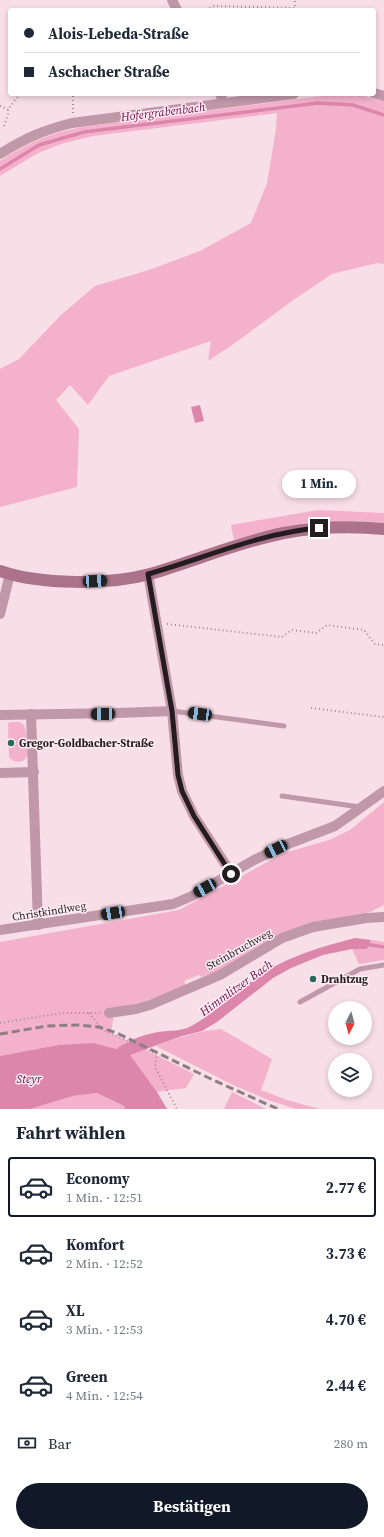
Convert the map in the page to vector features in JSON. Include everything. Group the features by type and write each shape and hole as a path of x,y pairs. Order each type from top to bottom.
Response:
{"street":[{"path":"0,154 24,139 42,131 72,123 222,99 265,96"},
{"path":"0,614 5,573 30,578 70,582 119,579 148,574 242,543 283,533 354,527 384,529"},
{"path":"148,574 158,623 160,644 172,711 178,775 182,791 194,816 231,874"},
{"path":"0,715 172,711"},
{"path":"31,714 38,925"},
{"path":"0,773 34,772"},
{"name":"Christkindlweg","path":"0,930 173,904 192,896 254,860 288,844 335,826 384,791"},
{"name":"Steinbruchweg","path":"109,1013 136,1009 150,1005 220,975 282,938 313,926 366,918 384,917"}],"lane":[{"path":"172,711 284,726"},
{"path":"282,796 361,807"},
{"path":"300,1002 360,969 384,965"}],"path":[{"path":"210,8 214,6 295,8"},
{"path":"4,126 8,109 18,96"},
{"path":"72,123 74,96"},
{"path":"0,106 8,109"},
{"path":"158,623 282,637 292,630 316,633 327,625 364,630 375,644 384,645"},
{"path":"311,708 384,717"},
{"path":"0,1023 62,1013 109,1013"},
{"path":"89,1013 103,1030 118,1035 157,1054 155,1067 177,1109"}],"shaded area":[{"path":"322,96 364,96 384,101 384,264 377,263 332,274 208,361 211,341 109,376 88,405 70,385 56,400 79,429 77,487 0,507 0,369 19,359 61,315 95,286 149,270 200,251 251,223 267,183 276,129 277,113 93,136 61,144 38,153 0,176 0,161 20,149 59,132 82,127"},
{"path":"318,510 384,513 384,523 327,522 309,524 234,540 231,525"},
{"path":"19,722 23,724 26,730 28,753 26,759 18,762 9,757 8,723"},
{"path":"384,802 384,905 370,912 311,923 220,971 201,977 199,975 184,981 186,986 151,999 115,1008 111,1033 128,1041 116,1049 58,1045 0,1056 0,942 179,910 284,853 329,840 350,830"},
{"path":"371,940 384,942 384,960 359,964 352,949 367,949"},
{"path":"221,1029 272,1059 261,1090 287,1100 320,1109 296,1109 268,1100 233,1085 156,1046 188,1035"},
{"path":"144,1049 194,1074 186,1088 157,1092 129,1055"},
{"path":"232,1092 266,1109 224,1109"},
{"path":"97,1093 124,1106 125,1109 30,1109 73,1096"}],"water":[{"path":"200,405 204,421 195,423 191,407"},
{"name":"Steyr","path":"355,938 371,940 367,949 352,949 323,955 291,968 273,978 217,1022 202,1031 182,1036 130,1055 157,1092 167,1109 125,1109 124,1106 97,1093 73,1096 30,1109 0,1109 0,1056 58,1045 93,1043 116,1049 136,1038 158,1032 185,1029 201,1020 256,978 279,964 316,949"}],"waterway":[{"name":"Hofergrabenbach","path":"0,169 39,145 84,132 318,103 353,105 384,115"},
{"name":"Himmlitzer Bach","path":"365,944 384,947"}],"railway":[{"path":"0,1034 47,1026 78,1025 99,1027 117,1033 213,1080 278,1109"}],"place":[{"name":"Gregor-Goldbacher-Straße","path":"11,743"},
{"name":"Drahtzug","path":"313,979"}],"route":[{"path":"231,874 194,816 182,791 178,775 172,711 160,644 158,623 148,574 242,543 283,533 319,528"}]}
